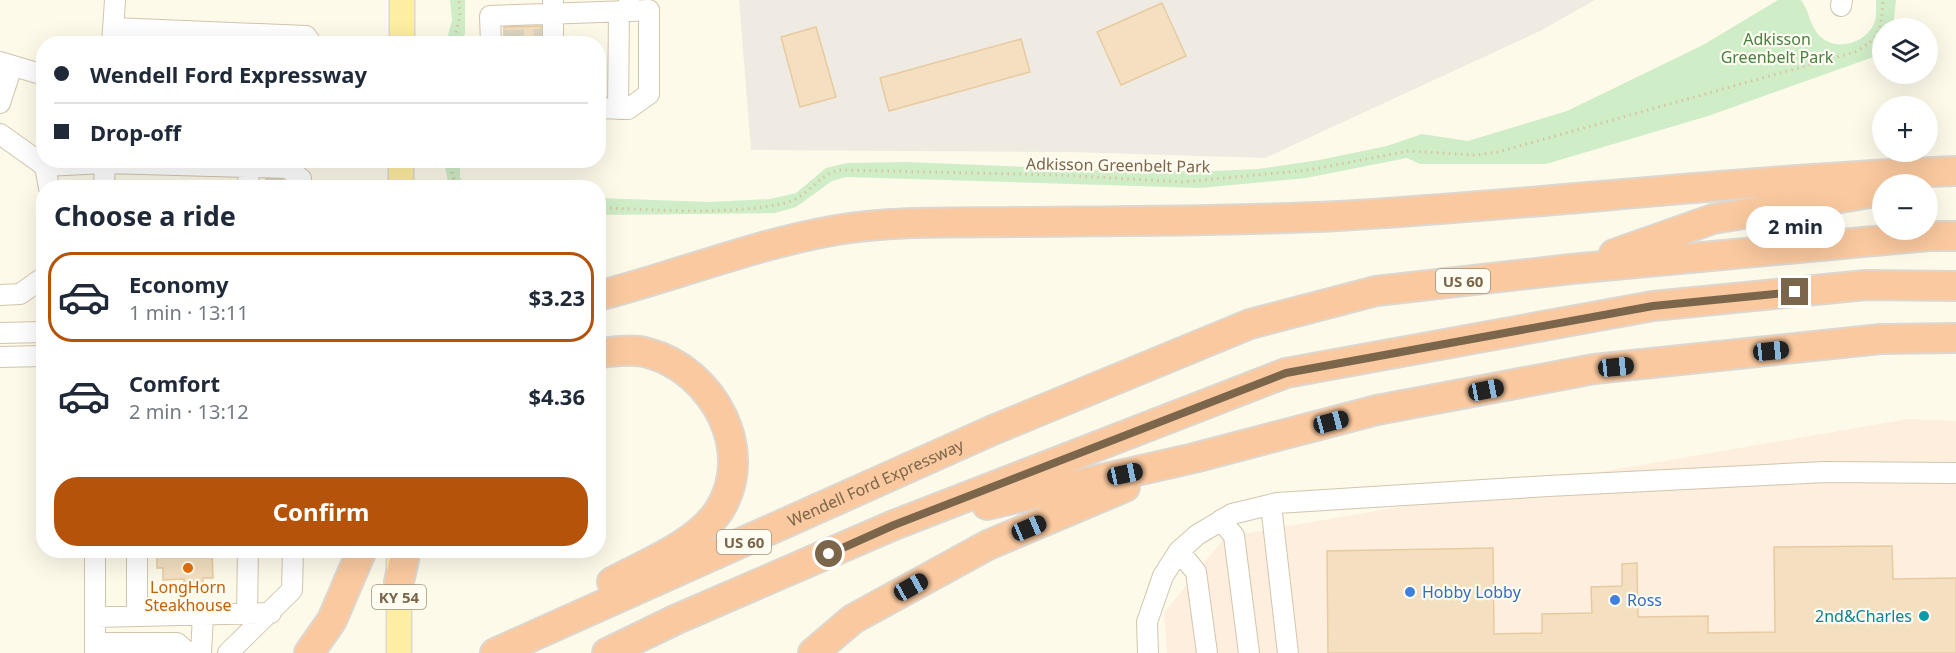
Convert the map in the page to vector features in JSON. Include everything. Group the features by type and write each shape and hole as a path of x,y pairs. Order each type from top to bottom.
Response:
{"highway":[{"path":"606,293 745,250 839,230 925,223 1209,220 1337,216 1855,175 1956,171"},
{"path":"1938,184 1956,183"},
{"path":"1571,269 1713,219 1872,192"},
{"name":"US 60","path":"1571,269 1929,236 1956,236"},
{"name":"Wendell Ford Expressway","path":"495,653 993,430 1250,324 1376,291 1571,269"},
{"name":"US 60","path":"607,653 677,619 894,525 1286,373 1653,306 1866,285 1956,286"},
{"path":"894,525 1194,458 1377,410 1594,369 1881,339 1956,338"},
{"path":"481,653 696,534 717,513 727,494 732,453 728,425 699,382 676,364 648,353 627,350 606,352"},
{"path":"813,653 854,618 988,545 1194,458"},
{"path":"309,653 332,620 359,558"},
{"path":"399,582 404,558"}],"main road":[{"path":"402,0 402,36"},
{"name":"KY 54","path":"399,558 399,648"}],"street":[{"path":"113,36 115,0"},
{"path":"550,36 553,6"},
{"path":"494,36 490,16 553,6 626,7 649,10 649,94 628,109 606,108"},
{"path":"618,109 626,7"},
{"path":"0,103 6,64 36,73"},
{"path":"0,134 36,160"},
{"path":"212,168 259,180"},
{"path":"0,296 20,294 36,283"},
{"path":"0,333 36,332"},
{"path":"0,357 36,356"},
{"path":"1148,653 1147,622 1163,576 1179,551 1197,535 1232,514 1271,505 1548,486 1825,472 1956,473"},
{"path":"1271,505 1288,653"},
{"path":"1221,520 1234,536 1249,653"},
{"path":"1179,551 1196,572 1207,653"},
{"path":"95,558 95,648 177,643 188,653"},
{"path":"137,558 137,616"},
{"path":"247,614 248,558"},
{"path":"228,653 292,590 294,558"},
{"path":"95,616 271,613"},
{"path":"201,653 202,615"}],"path":[{"path":"455,36 460,16 459,0"},
{"name":"Adkisson Greenbelt Park","path":"606,208 748,209 773,206 798,199 822,178 839,170 1060,175 1182,182 1309,170 1408,151 1474,155 1498,152 1855,52 1870,43 1878,33 1883,19 1883,0"}],"shaded area":[{"path":"739,0 1595,0 1540,31 1265,158 1071,152 751,150"},
{"path":"1908,419 1956,421 1956,653 1167,653 1164,613 1225,537"}],"green space":[{"path":"450,0 465,0 464,36 448,36 452,20"},
{"name":"Adkisson Greenbelt Park","path":"1778,0 1801,0 1818,34 1824,40 1832,43 1848,44 1856,41 1872,27 1872,57 1708,116 1546,164 1420,164 1407,158 1306,178 1200,188 846,177 832,181 796,207 775,213 606,215 606,198 709,202 770,199 796,193 826,168 847,163 906,162 1128,171 1258,169 1319,160 1387,146 1422,134 1468,141 1567,111 1703,45"},
{"name":"Adkisson Greenbelt Park","path":"1876,0 1896,0 1894,18 1875,18"},
{"path":"445,168 460,168 460,178 462,180 448,180"}],"building":[{"path":"1162,3 1186,56 1121,85 1097,32"},
{"path":"541,26 541,36 504,36 504,27"},
{"path":"816,27 836,97 800,107 781,37"},
{"path":"1021,39 1030,72 889,111 880,78"},
{"path":"1892,546 1893,579 1956,578 1956,653 1328,653 1327,551 1493,548 1494,634 1542,633 1542,614 1592,613 1591,587 1622,586 1622,564 1637,563 1638,617 1708,616 1708,633 1775,632 1774,547"},
{"name":"LongHorn Steakhouse","path":"157,558 212,558 213,578 203,578 203,585 184,586 184,579 163,580 163,568 157,568"}],"place":[{"name":"LongHorn Steakhouse","path":"188,568"},
{"name":"Hobby Lobby","path":"1410,592"},
{"name":"Ross","path":"1615,600"},
{"name":"2nd&Charles","path":"1924,616"}],"route":[{"path":"829,554 894,525 1286,373 1653,306 1795,292"}]}
